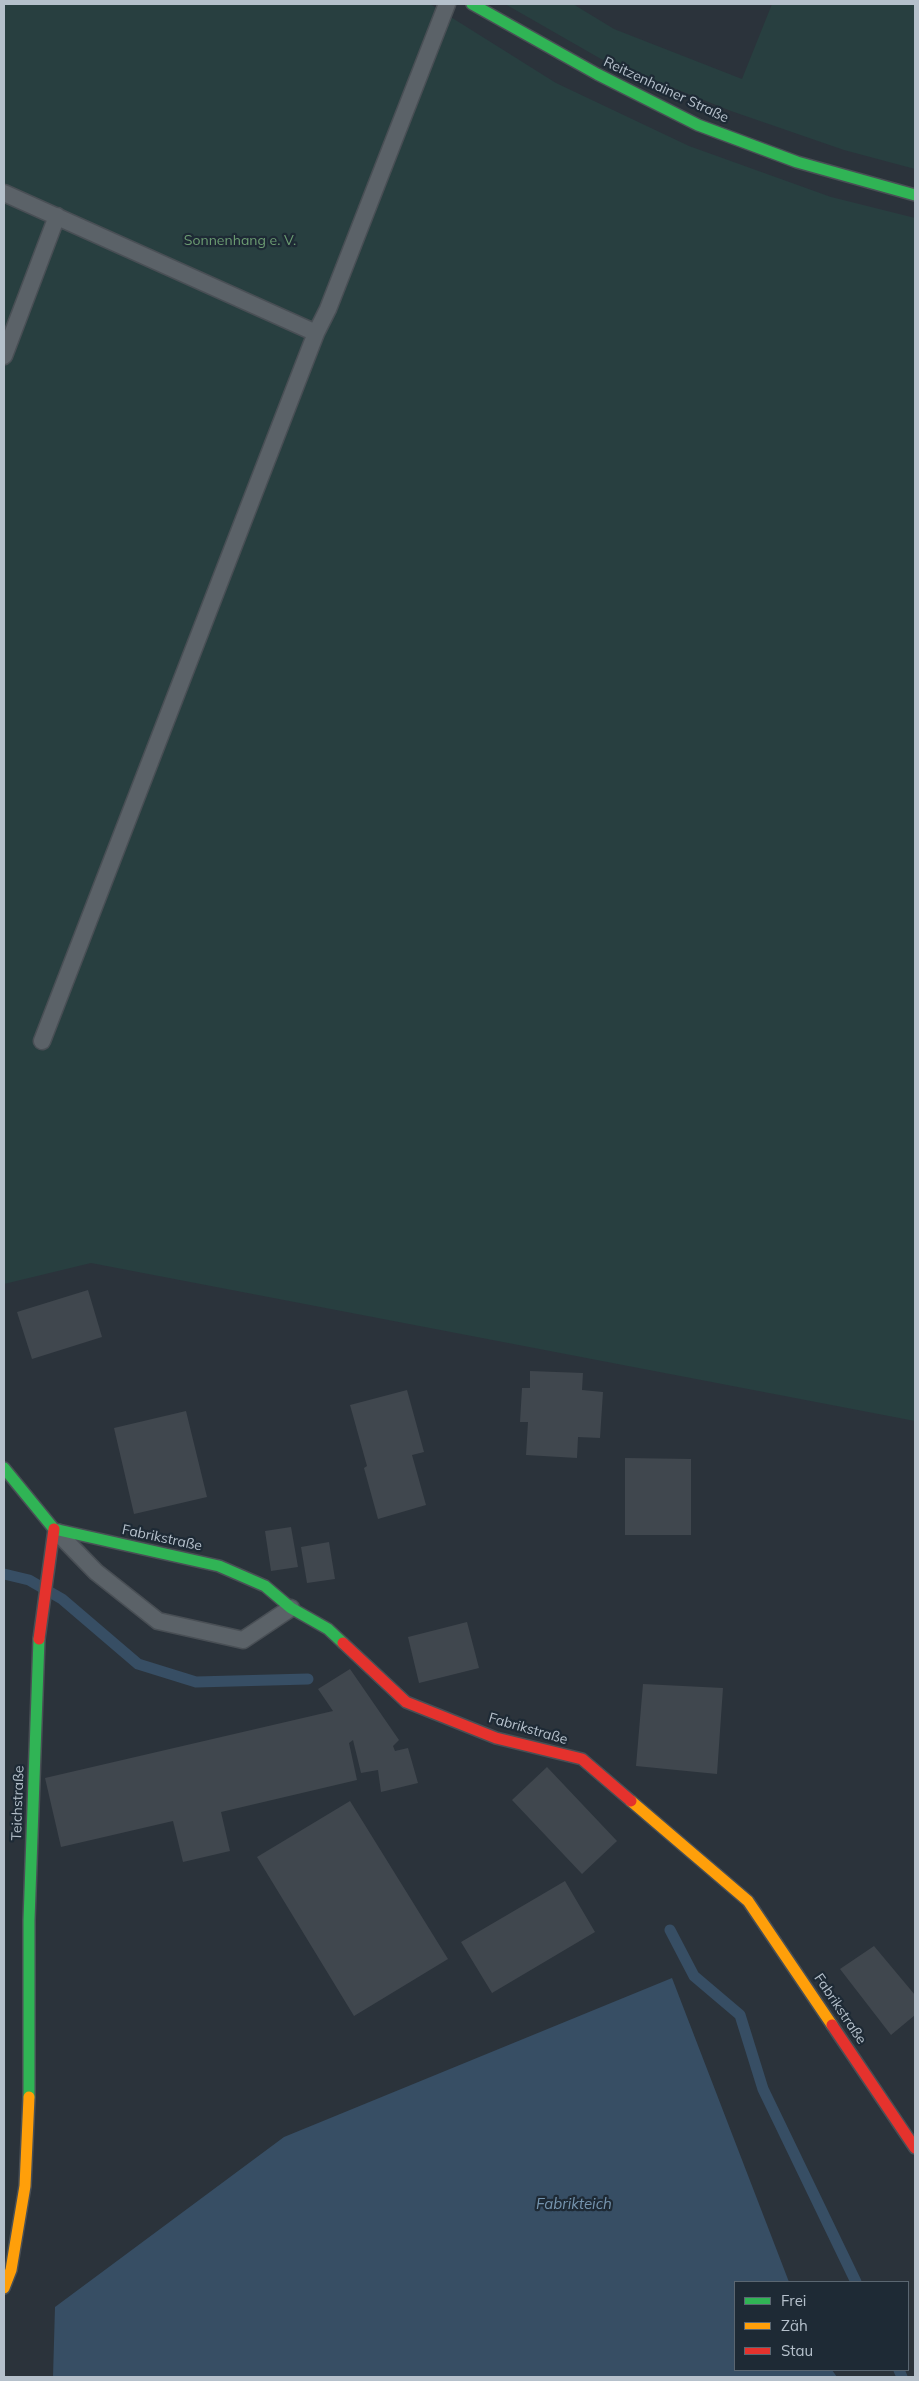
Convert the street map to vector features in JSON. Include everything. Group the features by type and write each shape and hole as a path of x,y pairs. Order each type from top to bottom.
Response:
{"street":[{"name":"Reitzenhainer Straße","path":"472,4 597,74 698,125 797,162 915,195"},
{"path":"4,1468 54,1529"},
{"name":"Teichstraße","path":"4,2288 11,2270 25,2186 30,2080 29,1920 39,1624 50,1567 54,1529"},
{"name":"Fabrikstraße","path":"54,1529 219,1566 265,1586 291,1608 328,1629 406,1702 496,1738 582,1759 748,1901 915,2148"}],"lane":[{"path":"42,1041 316,333 328,309 447,4"},
{"path":"4,192 316,333"},
{"path":"4,356 56,216"},
{"path":"54,1529 96,1572 158,1621 243,1640 291,1608"}],"green space":[{"name":"Sonnenhang e. V.","path":"4,4 430,4 556,83 689,146 831,197 915,218 915,1421 91,1263 4,1284"},
{"path":"505,4 573,4 614,29 742,79 772,4 915,4 915,169 844,150 731,111 601,59"}],"water":[{"name":"Fabrikteich","path":"672,1978 789,2281 734,2281 734,2371 833,2371 837,2377 53,2377 55,2307 284,2137"}],"building":[{"path":"88,1290 102,1337 32,1359 17,1312"},
{"path":"530,1371 583,1373 582,1390 603,1392 600,1438 578,1437 577,1458 526,1455 528,1422 520,1422 522,1388 530,1388"},
{"path":"407,1390 424,1452 412,1455 426,1505 378,1519 364,1468 367,1466 350,1405"},
{"path":"186,1411 207,1497 134,1514 114,1428"},
{"path":"625,1458 691,1459 691,1535 625,1535"},
{"path":"291,1527 298,1567 271,1571 265,1531"},
{"path":"329,1542 335,1579 307,1583 301,1547"},
{"path":"467,1622 479,1668 419,1683 408,1637"},
{"path":"350,1669 399,1740 393,1746 395,1751 408,1748 418,1783 381,1792 378,1770 361,1773 353,1740 349,1743 357,1780 221,1812 230,1851 183,1862 173,1821 61,1847 45,1778 333,1711 318,1689"},
{"path":"643,1684 723,1688 717,1774 636,1766"},
{"path":"547,1767 617,1841 582,1874 512,1800"},
{"path":"350,1801 448,1959 354,2016 257,1857"},
{"path":"565,1881 595,1932 492,1993 461,1942"},
{"path":"874,1946 915,1995 915,2015 891,2035 840,1969"}],"waterway":[{"path":"4,1574 29,1580 62,1599 138,1664 196,1682 308,1679"},
{"path":"670,1930 694,1976 740,2015 763,2089 856,2281"},
{"path":"899,2371 902,2377"}],"traffic: fast":[{"path":"472,4 597,74 698,125 797,162 915,195"},
{"path":"4,1468 54,1529 219,1566 265,1586 291,1608 328,1629 343,1643"},
{"path":"29,2097 29,1920 39,1639"}],"traffic: slow":[{"path":"631,1801 748,1901 832,2025"},
{"path":"4,2288 11,2270 25,2186 29,2097"}],"traffic: jam":[{"path":"39,1639 54,1529"},
{"path":"343,1643 406,1702 496,1738 582,1759 631,1801"},
{"path":"832,2025 915,2148"}]}
